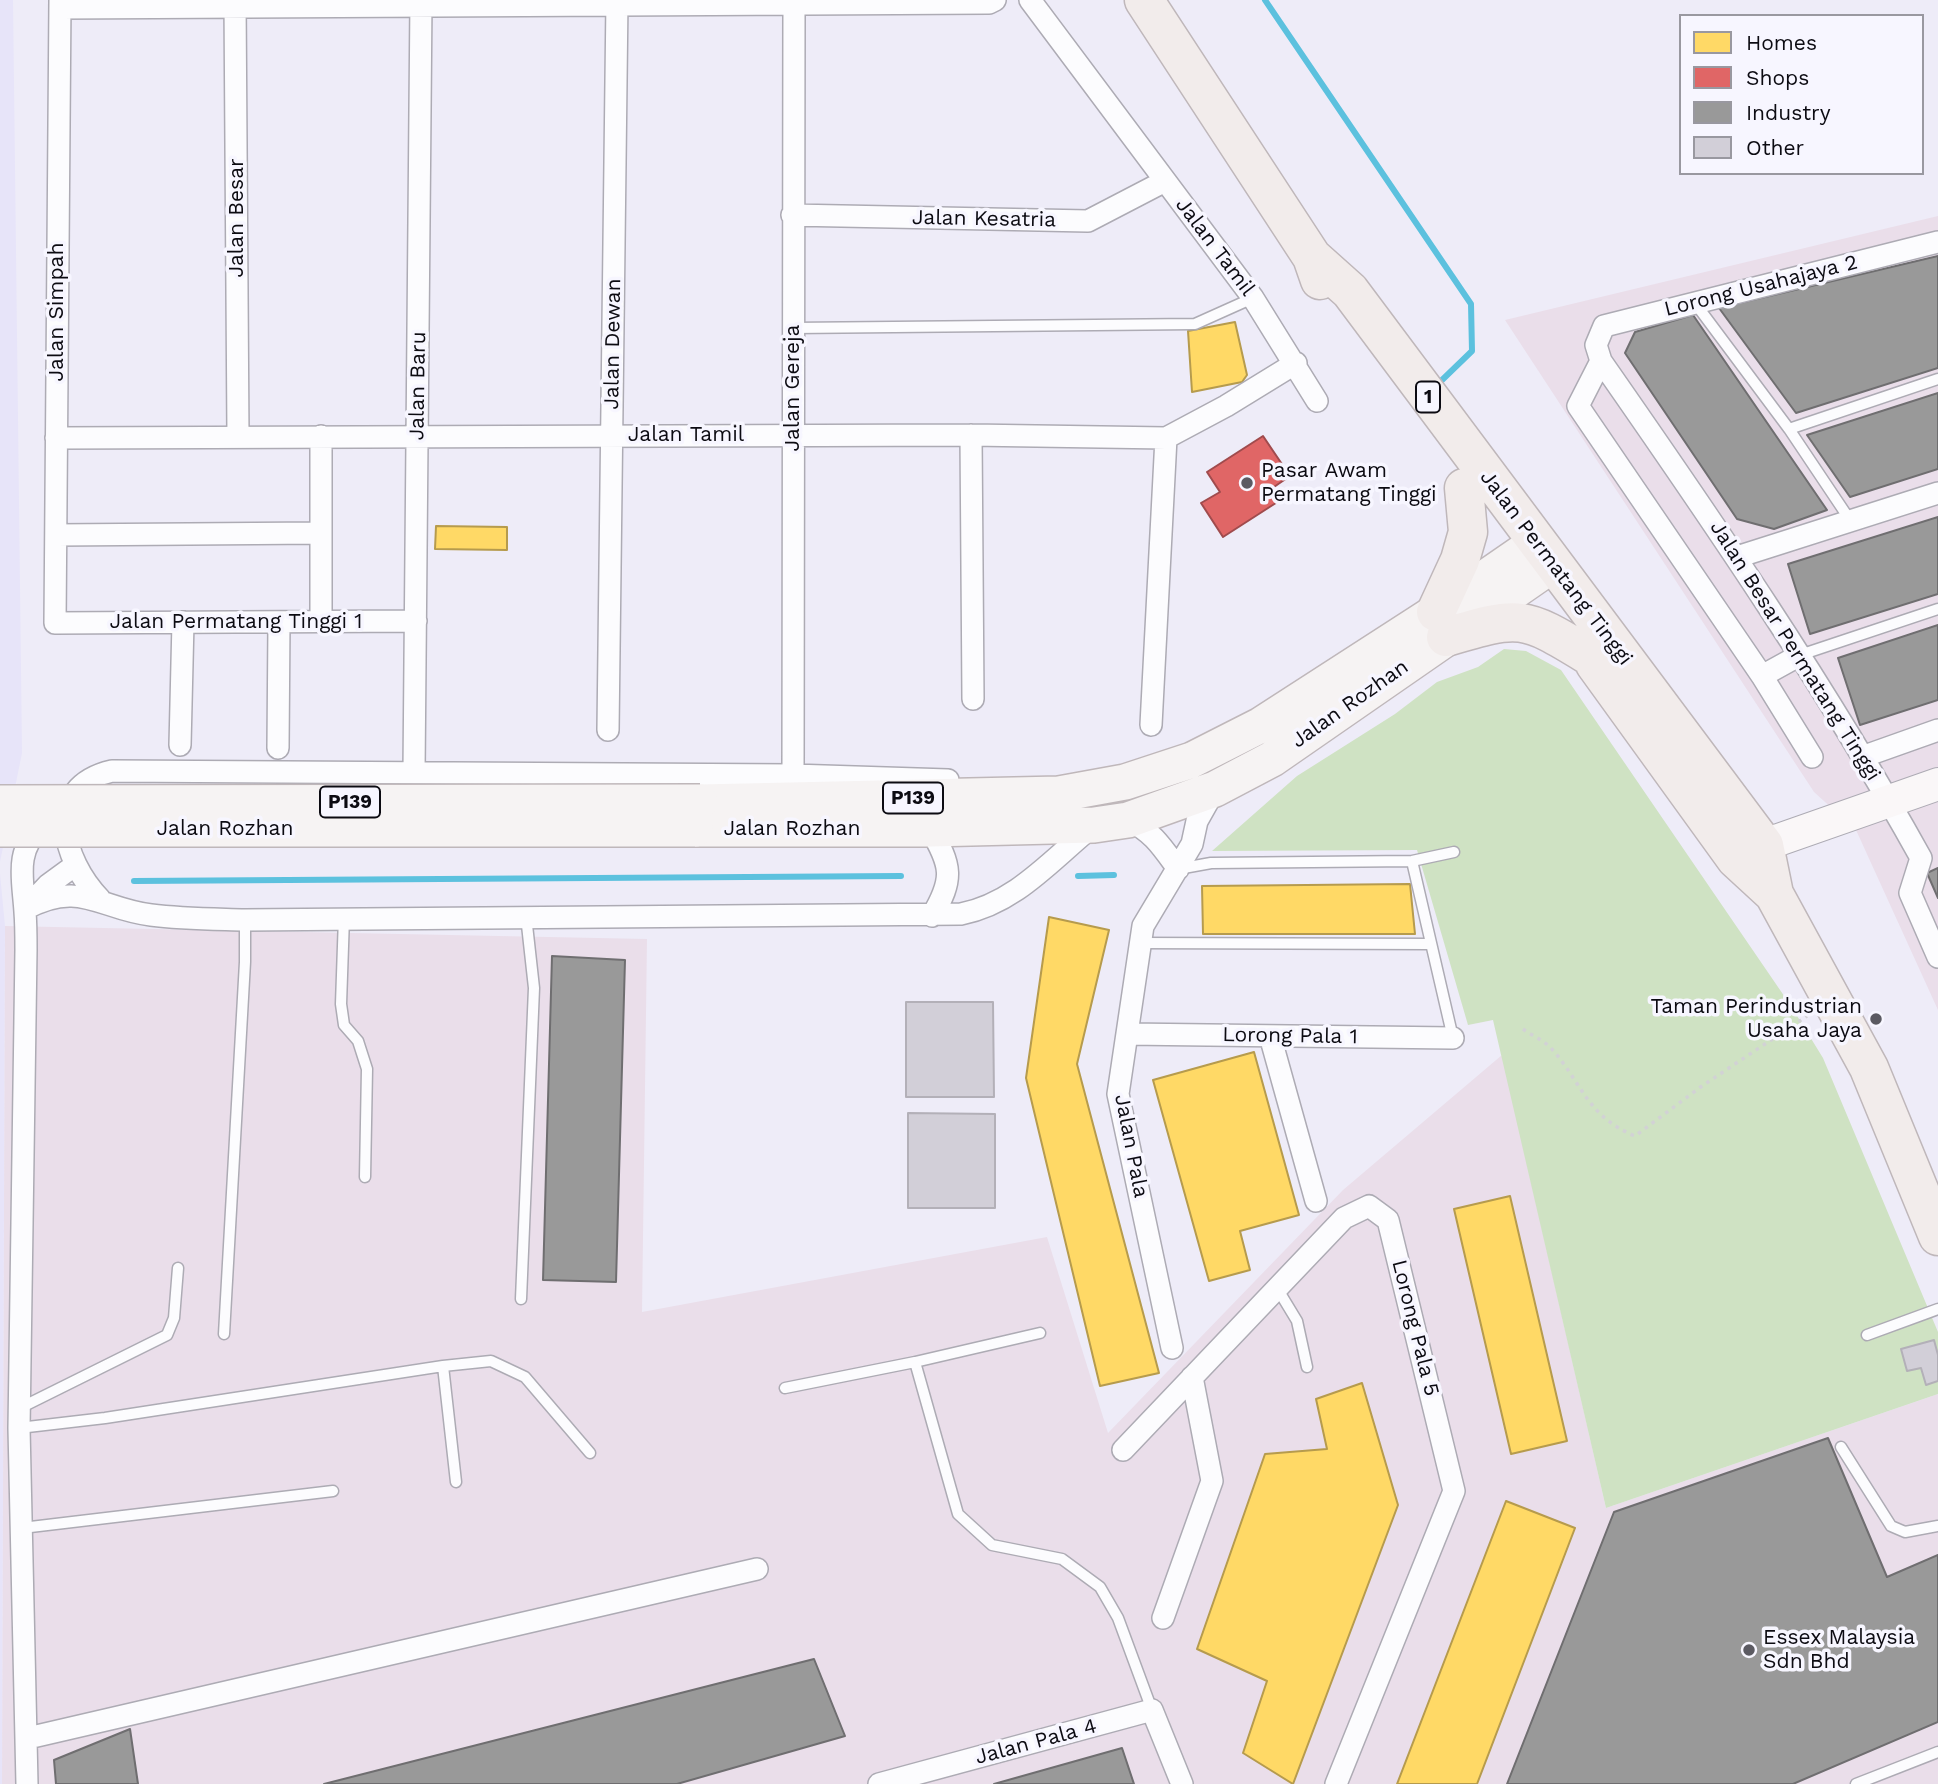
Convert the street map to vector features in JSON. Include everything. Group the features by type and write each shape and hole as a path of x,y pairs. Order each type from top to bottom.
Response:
{"highway":[{"name":"Jalan Permatang Tinggi","path":"1144,0 1312,257 1328,303 1464,488 1533,561 1588,655 1750,852"},
{"name":"Jalan Permatang Tinggi","path":"1312,257 1350,291 1533,561 1750,852 1869,1068 1938,1236"},
{"path":"1464,488 1468,532 1441,624 1525,621 1549,631 1588,655"}],"main road":[{"name":"Jalan Rozhan","path":"0,803 697,815 930,830 1094,825 1128,820 1215,789 1272,759 1441,624 1533,561"},
{"name":"Jalan Rozhan","path":"0,829 697,815 1059,794 1125,782 1212,751 1441,624"}],"street":[{"path":"60,4 989,3 995,0"},
{"name":"Jalan Tamil","path":"1030,0 1253,298 1296,363 1317,401"},
{"name":"Jalan Dewan","path":"608,730 617,2"},
{"name":"Jalan Gereja","path":"793,775 794,2"},
{"name":"Jalan Baru","path":"414,772 421,3"},
{"name":"Jalan Simpah","path":"55,623 60,4"},
{"name":"Jalan Besar","path":"235,4 238,436"},
{"name":"Jalan Kesatria","path":"792,215 1088,221 1165,181"},
{"name":"Lorong Usahajaya 2","path":"1598,353 1604,326 1938,242"},
{"name":"Jalan Besar Permatang Tinggi","path":"1598,353 1737,556 1889,800 1930,855 1910,893 1938,957"},
{"name":"Jalan Besar Permatang Tinggi","path":"1598,353 1578,406 1762,676 1812,757"},
{"name":"Jalan Tamil","path":"56,438 612,435 1166,438 1227,406 1296,363"},
{"path":"971,435 973,699"},
{"path":"321,436 321,621"},
{"path":"1151,724 1166,438"},
{"path":"1737,556 1938,493"},
{"path":"56,535 321,533"},
{"name":"Jalan Permatang Tinggi 1","path":"55,623 416,621"},
{"path":"180,745 183,622"},
{"path":"278,748 279,622"},
{"path":"1762,676 1800,655"},
{"path":"1862,757 1938,730"},
{"path":"100,899 74,866 67,844 69,806 79,786 95,775 113,771 793,775 1125,782"},
{"path":"1750,852 1938,784"},
{"name":"Jalan Pala","path":"1172,1348 1118,1094 1138,943 1149,913 1192,844 1196,821 1215,789"},
{"path":"27,1784 20,1418 25,909 20,878 23,851 30,836 69,806"},
{"path":"1128,820 1148,829 1160,841 1178,869"},
{"path":"25,909 41,900 58,896 100,899 124,909 151,915 245,920 526,915 932,916 983,910 1006,899 1094,825"},
{"path":"930,830 949,868 948,883 932,916"},
{"path":"25,909 48,885 74,866"},
{"name":"Lorong Pala 1","path":"1127,1034 1453,1038"},
{"path":"1270,1036 1316,1201"},
{"name":"Lorong Pala 5","path":"1123,1450 1344,1218 1369,1206 1388,1220 1454,1492 1336,1784"},
{"path":"1163,1618 1212,1481 1192,1377"},
{"path":"28,1738 757,1569"},
{"path":"1152,1710 1182,1784"},
{"name":"Jalan Pala 4","path":"879,1784 1152,1710"}],"lane":[{"path":"793,328 1195,324 1253,298"},
{"path":"1695,302 1789,429 1850,520"},
{"path":"1789,429 1938,379"},
{"path":"1800,655 1938,609"},
{"path":"1178,869 1211,863 1412,861 1454,852"},
{"path":"1412,861 1453,1038"},
{"path":"521,1298 534,988 526,915"},
{"path":"344,917 341,1004 344,1025 358,1041 367,1069 365,1177"},
{"path":"224,1334 246,962 245,920"},
{"path":"1138,943 1431,944"},
{"path":"20,1418 167,1335 174,1318 178,1268"},
{"path":"1277,1288 1297,1321 1307,1367"},
{"path":"1867,1335 1938,1309"},
{"path":"785,1388 1040,1334"},
{"path":"20,1418 105,1419 443,1366 491,1361 525,1377 590,1453"},
{"path":"915,1362 958,1514 992,1545 1062,1559 1100,1587 1118,1618 1152,1710"},
{"path":"443,1366 456,1482"},
{"path":"1841,1447 1891,1526 1905,1532 1938,1527"},
{"path":"22,1528 333,1491"},
{"path":"1856,1784 1938,1752"}],"path":[{"path":"1522,1029 1549,1046 1572,1081 1611,1126 1635,1136 1702,1086 1832,999"}],"shaded area":[{"path":"0,0 13,0 22,753 0,862"},
{"path":"1938,216 1938,1010 1856,830 1814,792 1505,320"},
{"path":"0,874 5,926 2,1784 0,1784"},
{"path":"5,926 647,939 642,1312 1047,1237 1108,1433 1343,1190 1502,1055 1606,1508 1938,1394 1938,1784 2,1784"}],"green space":[{"path":"1504,649 1526,651 1561,670 1791,1006 1823,1058 1938,1332 1938,1394 1606,1508 1493,1020 1468,1025 1417,850 1212,851 1297,776 1395,714 1437,682 1478,667"}],"building: Homes":[{"path":"1235,322 1247,375 1242,382 1192,392 1188,331"},
{"path":"436,526 507,527 507,550 435,549"},
{"path":"1410,884 1415,934 1203,934 1202,886"},
{"path":"1049,917 1109,930 1077,1064 1159,1373 1100,1386 1026,1078"},
{"path":"1254,1052 1299,1215 1240,1231 1250,1270 1209,1281 1153,1080"},
{"path":"1510,1196 1567,1441 1511,1454 1454,1209"},
{"path":"1362,1383 1398,1505 1293,1784 1243,1753 1267,1681 1197,1649 1265,1454 1327,1449 1316,1399"},
{"path":"1506,1501 1575,1528 1477,1784 1397,1784"}],"building: Shops":[{"name":"Pasar Awam Permatang Tinggi","path":"1263,436 1290,476 1271,489 1279,501 1223,537 1201,503 1220,492 1207,472"}],"building: Industry":[{"path":"1938,256 1938,368 1796,413 1719,308"},
{"path":"1693,315 1827,510 1774,529 1737,519 1625,353 1635,332"},
{"path":"1938,393 1938,469 1850,497 1807,435"},
{"path":"1938,517 1938,594 1810,634 1788,564"},
{"path":"1938,625 1938,700 1860,725 1838,658"},
{"path":"1938,868 1938,898 1927,873"},
{"path":"552,956 625,960 616,1282 543,1280"},
{"name":"Essex Malaysia Sdn Bhd","path":"1828,1438 1887,1577 1938,1555 1938,1722 1793,1784 1507,1784 1614,1512"},
{"path":"814,1659 845,1736 677,1784 324,1784"},
{"path":"130,1729 138,1784 56,1784 54,1760"},
{"path":"1122,1748 1134,1784 994,1784"}],"building: Other":[{"path":"906,1002 993,1002 994,1097 906,1097"},
{"path":"908,1113 995,1114 995,1208 908,1208"},
{"path":"1934,1340 1938,1355 1938,1381 1926,1385 1921,1368 1907,1371 1901,1349"}],"waterway":[{"path":"1265,0 1471,304 1472,351 1441,381"},
{"path":"1078,876 1114,875"},
{"path":"134,881 901,876"}],"place":[{"name":"Pasar Awam Permatang Tinggi","path":"1247,483"},
{"name":"Taman Perindustrian Usaha Jaya","path":"1876,1019"},
{"name":"Essex Malaysia Sdn Bhd","path":"1749,1650"}]}
